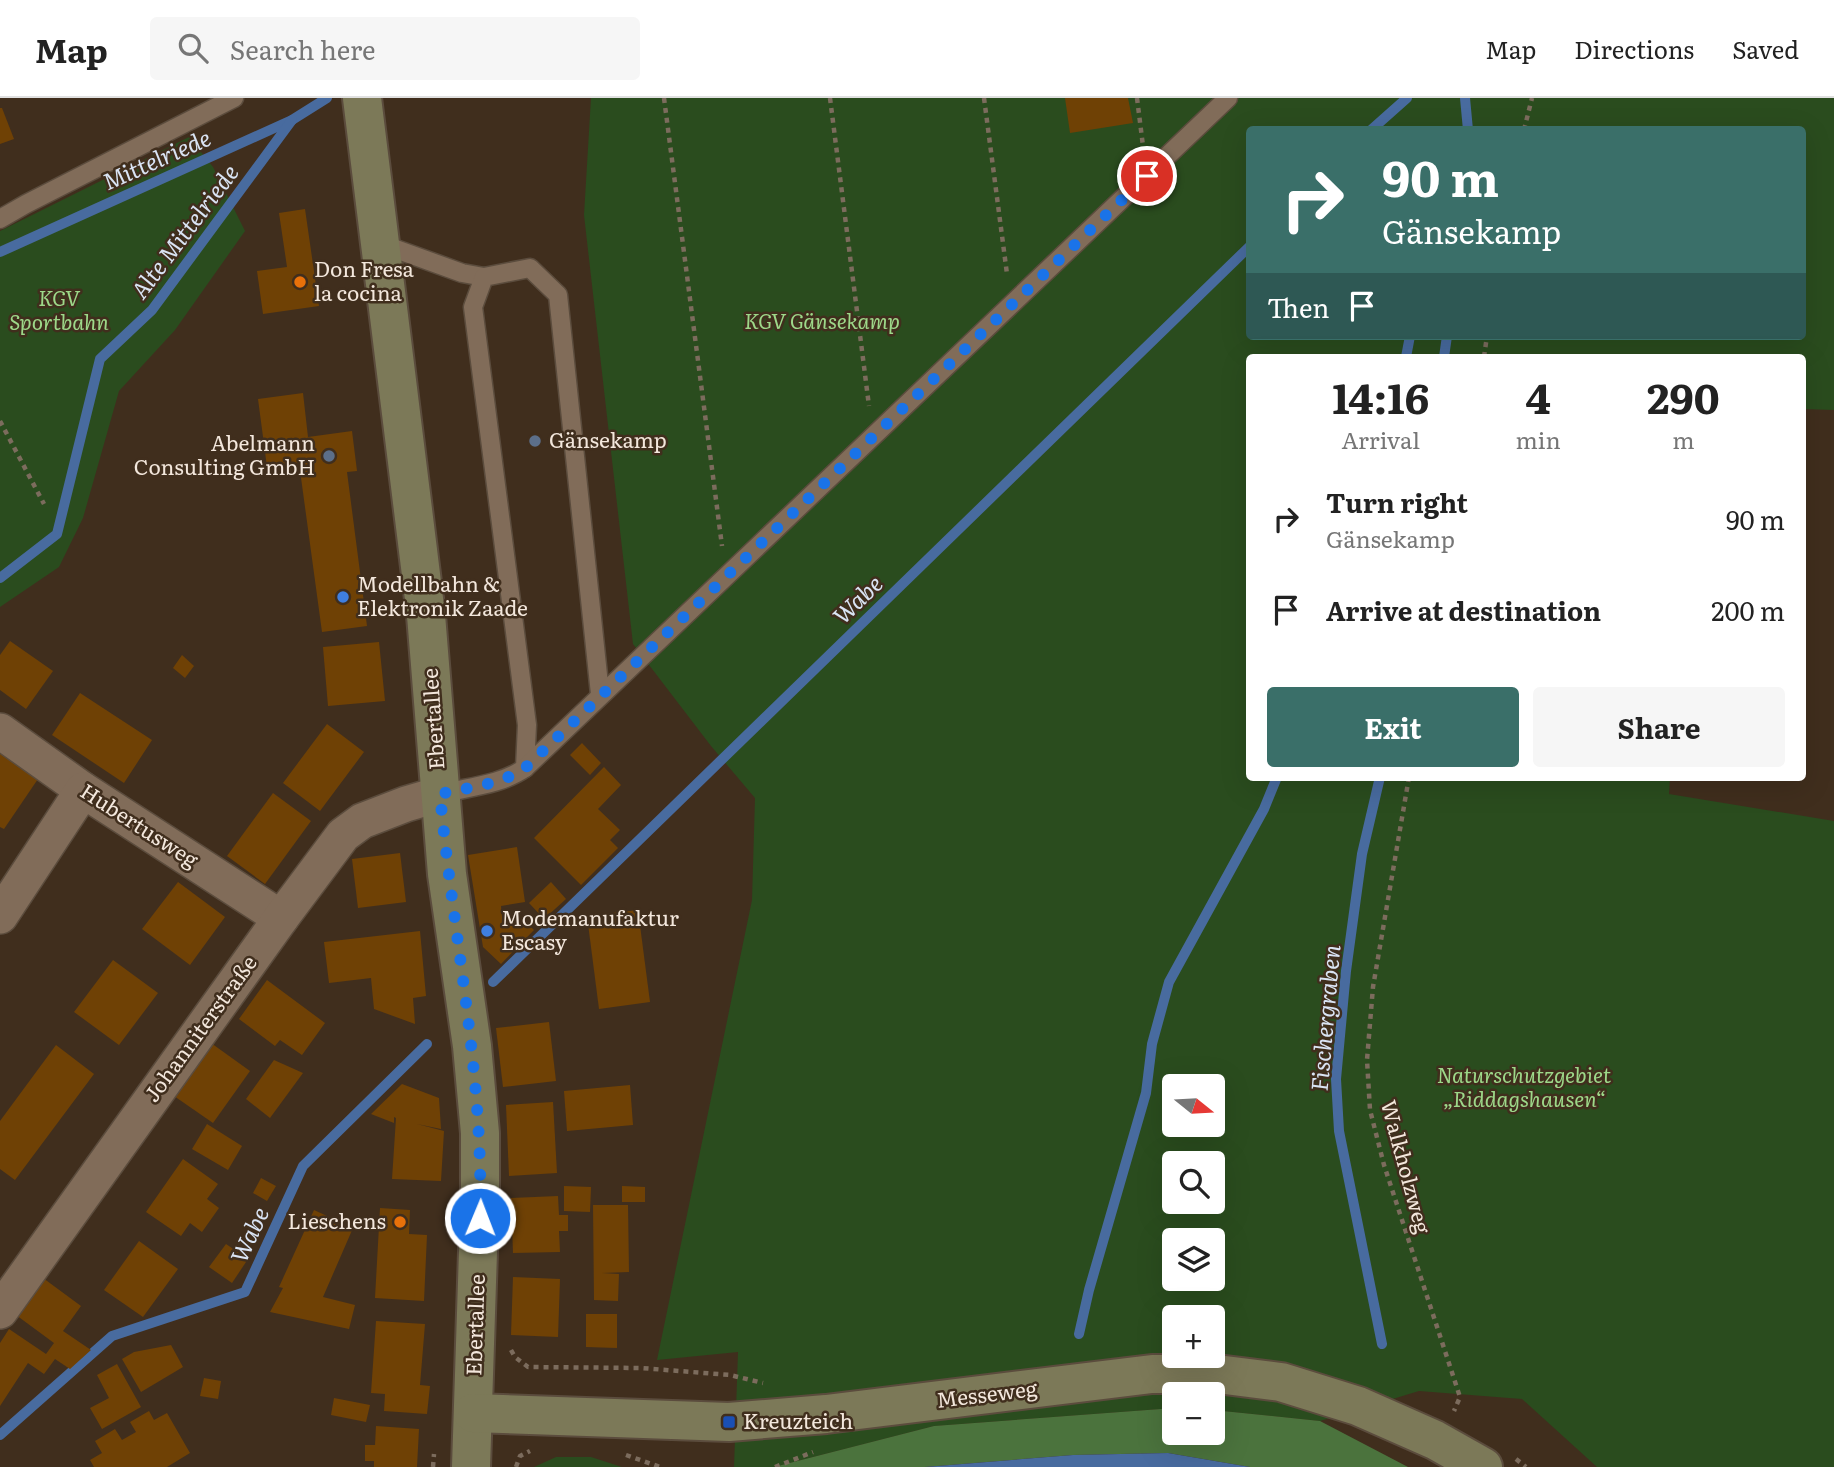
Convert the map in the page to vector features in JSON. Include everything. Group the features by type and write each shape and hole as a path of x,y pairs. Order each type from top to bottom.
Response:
{"main road":[{"name":"Ebertallee","path":"362,103 426,615 447,874 472,1046 480,1133 471,1467"},
{"name":"Messeweg","path":"474,1413 729,1422 826,1414 1152,1374 1187,1373 1258,1379 1316,1391 1358,1406 1435,1440 1482,1467"}],"street":[{"name":"Hubertusweg","path":"0,731 83,790 281,918"},
{"path":"0,916 83,790"},
{"name":"Johanniterstraße","path":"0,1311 343,835 362,821 440,794"}],"lane":[{"path":"0,219 234,98"},
{"path":"440,794 501,781 513,777 525,768 1228,98"},
{"path":"379,243 462,273 484,277 530,268 558,295 600,694"},
{"path":"484,277 473,307 527,725 525,768"}],"path":[{"path":"664,98 726,578"},
{"path":"830,98 873,438"},
{"path":"984,98 1011,306"},
{"path":"1137,98 1147,176"},
{"path":"1525,126 1532,98"},
{"path":"0,421 44,503"},
{"name":"Walkholzweg","path":"1408,781 1373,987 1367,1060 1370,1110 1384,1165 1460,1397 1452,1416 1435,1440"},
{"path":"510,1347 515,1357 528,1367 655,1369 730,1375 768,1384"}],"green space":[{"name":"Naturschutzgebiet „Riddagshausen“","path":"591,98 1834,98 1834,410 1806,409 1806,354 1246,354 1246,781 1670,781 1669,794 1834,821 1834,1467 1597,1467 1522,1399 1419,1391 1320,1421 1225,1411 1225,1382 1162,1382 1162,1409 934,1426 774,1467 734,1467 738,1352 657,1360 752,900 755,798 711,746 633,644 584,215"},
{"name":"KGV Sportbahn","path":"189,137 213,167 245,231 175,330 119,391 83,518 59,567 0,607 0,231"},
{"path":"1162,1409 1162,1445 1225,1445 1225,1411 1320,1421 1408,1467 1250,1467 1168,1453 1073,1455 925,1467 774,1467 934,1426"},
{"path":"556,1457 591,1457 622,1467 534,1467"}],"water":[{"path":"1168,1453 1250,1467 925,1467 1073,1455"}],"building":[{"path":"1065,98 1128,98 1133,123 1070,133"},
{"path":"0,108 14,139 0,144"},
{"path":"305,209 319,306 263,314 257,271 287,267 279,213"},
{"path":"303,393 308,437 352,431 357,471 347,472 367,626 322,632 299,463 267,467 258,399"},
{"path":"10,641 53,671 26,709 0,690 0,655"},
{"path":"379,642 385,701 328,706 323,647"},
{"path":"182,655 194,666 185,678 173,668"},
{"path":"80,693 152,740 124,783 52,735"},
{"path":"327,724 364,752 320,811 283,783"},
{"path":"582,743 601,763 590,775 570,755"},
{"path":"0,749 40,776 4,829 0,827"},
{"path":"604,767 621,785 598,809 620,830 610,840 618,848 581,885 534,838"},
{"path":"273,793 311,821 265,884 227,856"},
{"path":"517,847 525,902 501,906 503,928 517,914 534,930 501,964 483,947 468,855"},
{"path":"400,853 406,902 358,908 352,859"},
{"path":"178,882 225,917 190,965 142,929"},
{"path":"551,882 566,899 544,919 529,903"},
{"path":"638,910 650,1002 599,1009 587,916"},
{"path":"420,931 426,996 413,998 415,1024 374,1009 371,978 329,983 324,942"},
{"path":"113,960 158,993 119,1045 74,1012"},
{"path":"267,980 325,1023 302,1055 280,1040 275,1046 239,1019"},
{"path":"549,1022 556,1081 503,1087 496,1028"},
{"path":"211,1043 250,1071 213,1123 174,1096"},
{"path":"56,1045 94,1074 15,1180 0,1169 0,1121"},
{"path":"274,1060 303,1073 270,1118 246,1099"},
{"path":"402,1084 439,1098 441,1129 417,1124 444,1131 441,1181 392,1179 396,1118 394,1117 394,1123 371,1114"},
{"path":"630,1085 633,1125 567,1131 564,1091"},
{"path":"553,1102 557,1173 509,1176 506,1105"},
{"path":"207,1124 242,1146 228,1170 192,1149"},
{"path":"183,1159 218,1184 207,1199 219,1208 202,1232 190,1223 181,1236 146,1212"},
{"path":"261,1178 276,1186 267,1201 253,1193"},
{"path":"564,1186 591,1187 590,1212 564,1211"},
{"path":"622,1186 645,1187 645,1202 622,1202"},
{"path":"558,1196 559,1215 568,1215 568,1231 559,1231 560,1252 513,1253 511,1198"},
{"path":"593,1205 628,1205 629,1272 602,1273 619,1274 618,1301 594,1300"},
{"path":"380,1208 410,1210 409,1234 427,1235 424,1301 375,1298"},
{"path":"314,1210 353,1228 323,1297 355,1305 349,1329 270,1312 283,1288 279,1287"},
{"path":"139,1241 178,1269 143,1317 104,1290"},
{"path":"226,1244 248,1259 232,1283 209,1267"},
{"path":"513,1277 560,1279 558,1337 511,1335"},
{"path":"43,1278 81,1306 63,1331 91,1350 70,1369 55,1359 44,1374 28,1363 0,1406 0,1343 9,1329 46,1354 54,1343 16,1315"},
{"path":"586,1314 617,1314 617,1348 586,1347"},
{"path":"376,1321 425,1324 420,1385 430,1386 427,1414 384,1411 385,1394 371,1393"},
{"path":"171,1345 183,1367 141,1392 122,1359 134,1352"},
{"path":"117,1364 141,1407 102,1429 90,1408 109,1398 97,1375"},
{"path":"204,1378 221,1381 218,1399 200,1396"},
{"path":"334,1398 370,1405 366,1422 331,1415"},
{"path":"149,1411 154,1420 167,1413 190,1453 167,1467 94,1467 90,1460 102,1453 95,1441 115,1429 122,1440 136,1432 130,1422"},
{"path":"376,1426 419,1429 417,1467 374,1467 374,1461 365,1461 365,1445 375,1445"}],"waterway":[{"name":"Mittelriede","path":"0,252 292,120 327,98"},
{"name":"Wabe","path":"1376,126 1407,98"},
{"name":"Fischergraben","path":"1465,98 1468,126"},
{"name":"Alte Mittelriede","path":"0,578 57,534 100,359 152,310 292,120"},
{"name":"Wabe","path":"493,982 1246,250"},
{"path":"1407,354 1409,340"},
{"name":"Fischergraben","path":"1444,354 1446,340"},
{"path":"1079,1334 1089,1290 1146,1093 1152,1044 1169,982 1264,809 1275,781"},
{"name":"Fischergraben","path":"1379,781 1362,854 1346,971 1336,1079 1339,1131 1382,1344"},
{"name":"Wabe","path":"0,1435 112,1336 245,1292 303,1166 427,1044"}],"place":[{"name":"Don Fresa la cocina","path":"300,282"},
{"name":"Gänsekamp","path":"535,441"},
{"name":"Abelmann Consulting GmbH","path":"329,456"},
{"name":"Modellbahn & Elektronik Zaade","path":"343,597"},
{"name":"Modemanufaktur Escasy","path":"487,931"},
{"name":"Lieschens","path":"400,1222"},
{"name":"Kreuzteich","path":"729,1422"}],"route":[{"path":"480,1218 480,1133 472,1046 447,874 440,794 501,781 513,777 525,768 1147,176"}],"park label":[{"name":"KGV Gänsekamp","path":"822,322"}]}
